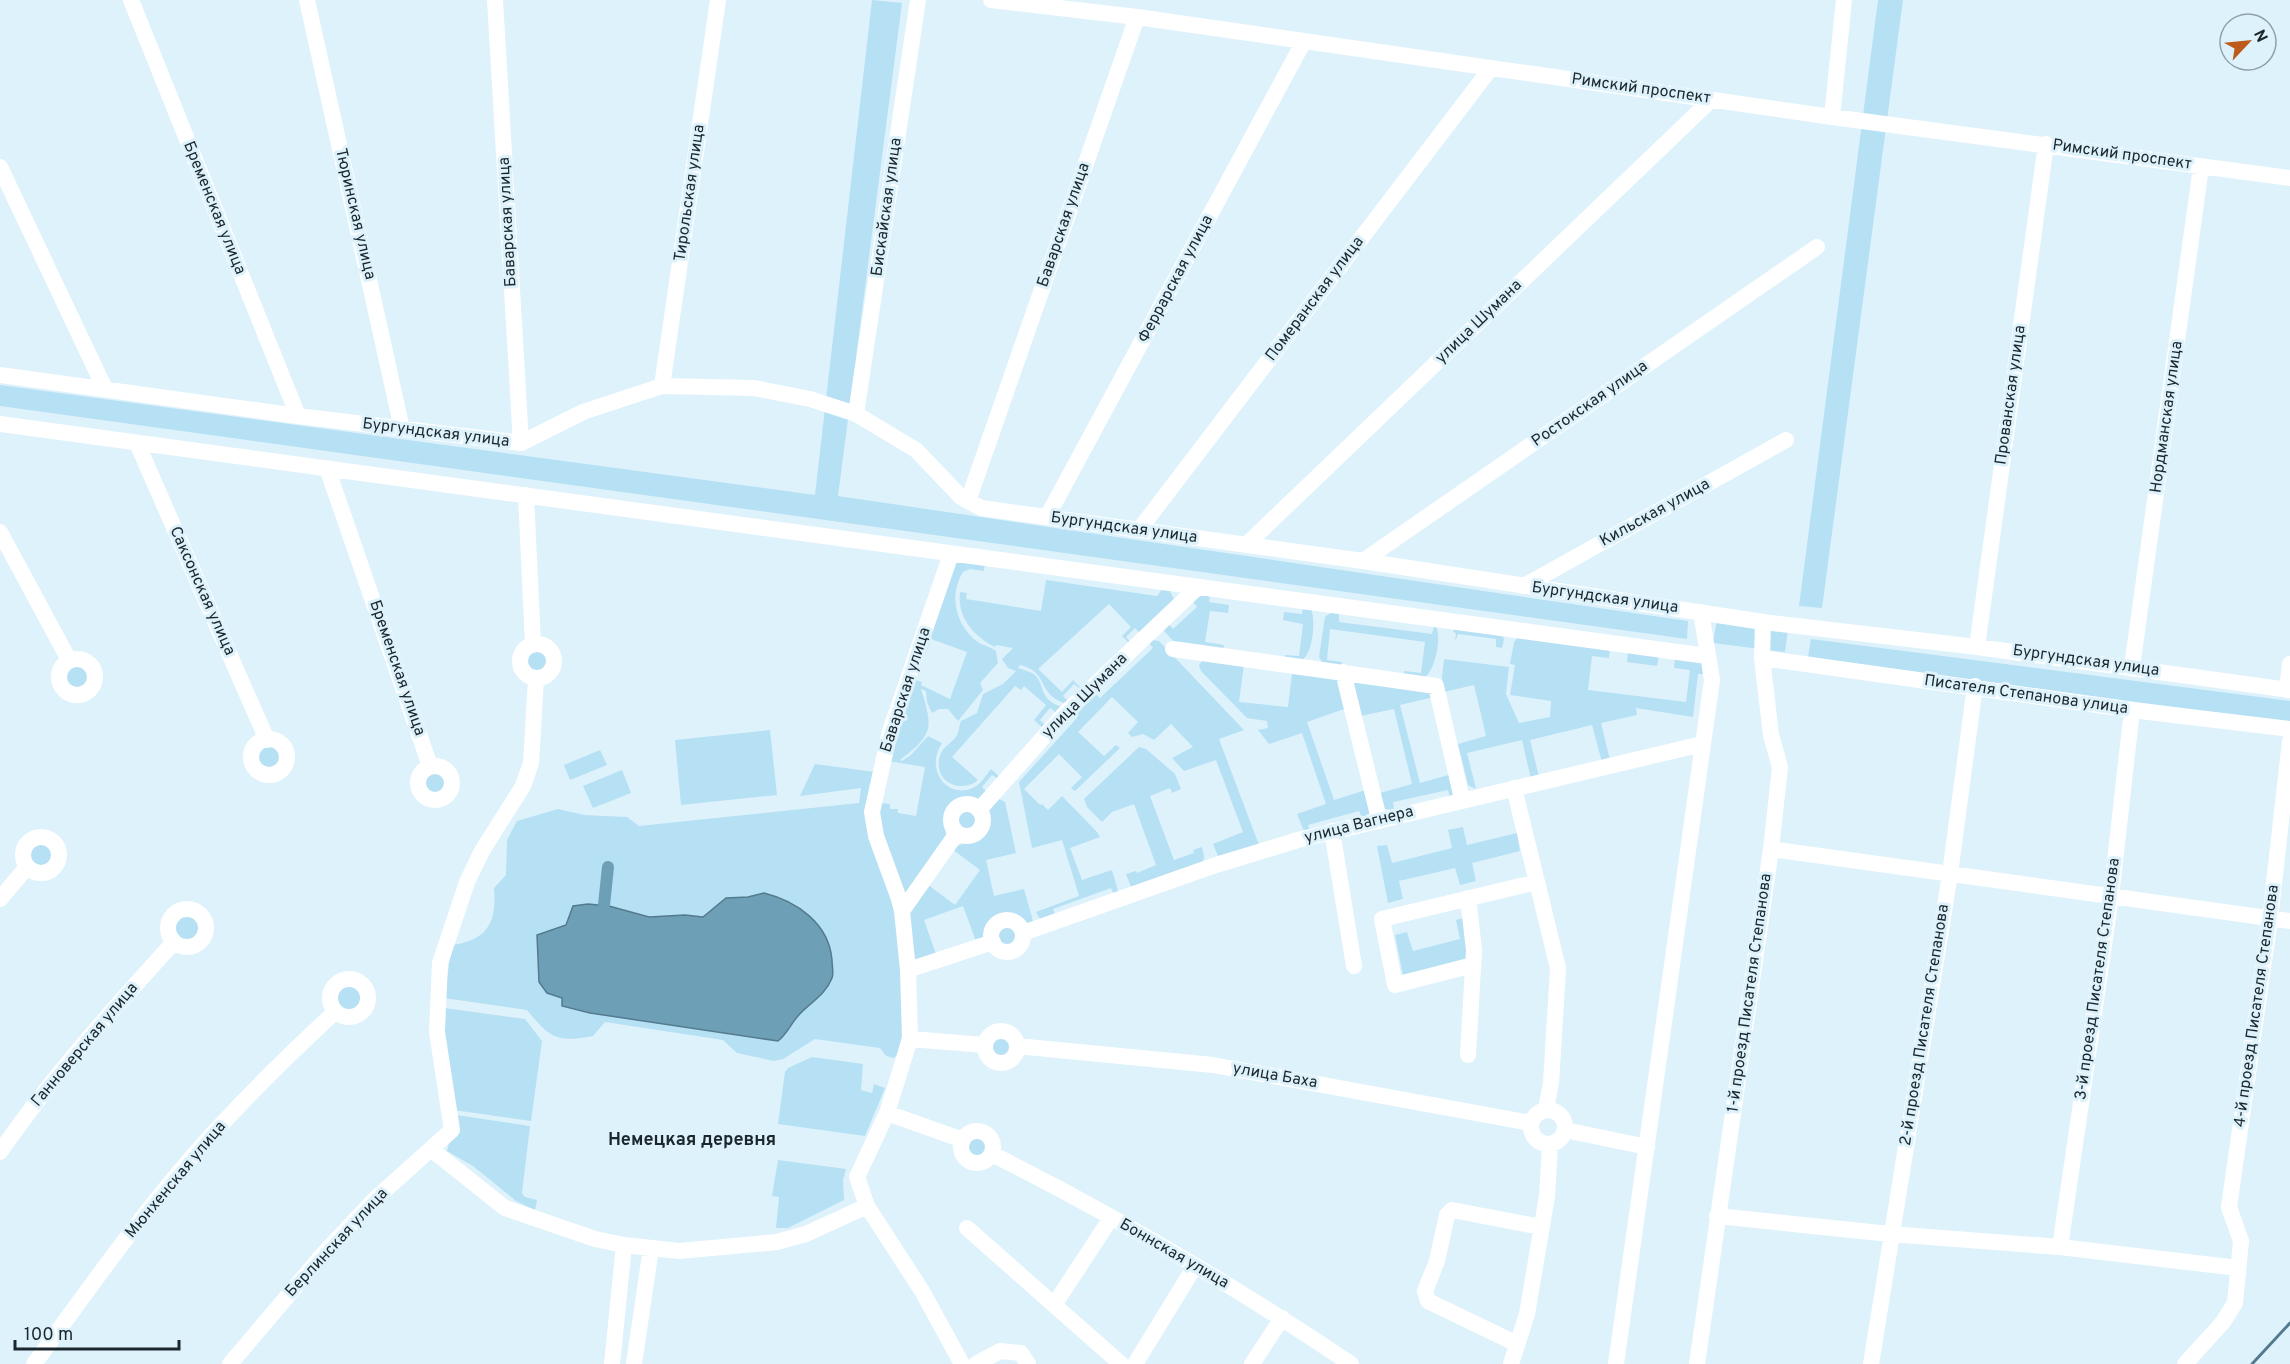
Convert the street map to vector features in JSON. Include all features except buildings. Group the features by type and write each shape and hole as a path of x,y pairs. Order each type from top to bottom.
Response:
{"street":[{"name":"Бременская улица","path":"131,0 298,416"},
{"name":"Тюринская улица","path":"307,0 402,429"},
{"name":"Баварская улица","path":"495,0 521,444"},
{"name":"Тирольская улица","path":"662,386 718,0"},
{"name":"Бискайская улица","path":"856,414 918,0"},
{"name":"Римский проспект","path":"991,0 1137,17 1832,117 2290,178"},
{"path":"1832,117 1844,0"},
{"name":"Баварская улица","path":"968,501 1137,17"},
{"name":"Феррарская улица","path":"1047,517 1304,41"},
{"name":"Померанская улица","path":"1139,530 1491,68"},
{"name":"улица Шумана","path":"1246,545 1711,100"},
{"name":"Прованская улица","path":"1977,647 2046,144"},
{"path":"0,167 105,389"},
{"name":"Нордманская улица","path":"2132,667 2201,167"},
{"name":"Ростокская улица","path":"1363,561 1817,247"},
{"name":"Бургундская улица","path":"0,375 521,444 583,412 662,386 754,388 810,399 856,414 916,450 961,497 981,508 1363,561 1763,622 2132,667 2288,690"},
{"path":"0,424 1707,656"},
{"name":"Кильская улица","path":"1524,586 1786,440"},
{"name":"Саксонская улица","path":"137,443 267,740"},
{"name":"Бременская улица","path":"327,468 430,766"},
{"path":"526,495 533,644"},
{"path":"0,532 69,660"},
{"name":"Баварская улица","path":"951,554 890,731 872,812 876,836 902,911 908,970 910,1038 887,1113 857,1177 867,1206 922,1291 962,1364"},
{"name":"улица Шумана","path":"979,810 1065,712 1198,587"},
{"path":"1616,1364 1712,680 1701,612"},
{"name":"1-й проезд Писателя Степанова","path":"1696,1364 1771,849 1780,767 1771,735 1762,658 1763,622"},
{"path":"533,644 547,647 554,660 549,674 536,679 525,675 519,666 520,654 533,644"},
{"path":"1173,649 1436,686 1462,799"},
{"name":"Писателя Степанова улица","path":"1762,658 1975,686 2132,710 2290,729"},
{"path":"2288,690 2290,664"},
{"path":"1343,672 1379,819"},
{"name":"Берлинская улица","path":"230,1364 331,1245 375,1199 452,1130 437,1032 441,963 467,882 477,861 523,786 531,763 536,679"},
{"name":"2-й проезд Писателя Степанова","path":"1870,1364 1950,874 1975,686"},
{"name":"3-й проезд Писателя Степанова","path":"2060,1247 2111,897 2132,710"},
{"name":"4-й проезд Писателя Степанова","path":"2238,1268 2241,1240 2229,1207 2270,919 2290,741"},
{"name":"улица Вагнера","path":"908,970 993,942 1002,951 1012,952 1021,945 1023,933 1213,866 1332,831 1702,744"},
{"path":"1514,788 1558,968 1551,1083 1546,1109"},
{"path":"970,804 979,810 983,819 980,830 972,836 961,836 957,833 953,829 951,819 955,809 970,804"},
{"path":"1332,831 1354,966"},
{"path":"902,911 957,833"},
{"path":"1771,849 2290,921"},
{"path":"0,899 27,867"},
{"path":"1473,964 1395,985 1383,919 1537,882"},
{"path":"1468,898 1474,950 1468,1055"},
{"name":"Ганноверская улица","path":"0,1152 18,1126 112,1010 174,942"},
{"name":"Мюнхенская улица","path":"34,1364 116,1250 218,1128 294,1050 335,1012"},
{"path":"998,1031 1008,1032 1013,1036 1017,1046 1014,1056 1000,1063 990,1059 985,1045 989,1036 998,1031"},
{"path":"910,1038 985,1045"},
{"name":"улица Баха","path":"1017,1046 1213,1065 1531,1123"},
{"path":"1546,1109 1551,1109 1564,1119 1565,1130 1560,1140 1550,1144 1539,1142 1532,1134 1531,1123 1536,1114 1546,1109"},
{"name":"Боннская улица","path":"887,1113 963,1140 961,1146 964,1156 972,1162 982,1163 992,1154 1073,1195 1282,1318 1351,1364"},
{"path":"1565,1130 1647,1147"},
{"path":"1511,1364 1527,1314 1546,1196 1550,1144"},
{"path":"432,1150 505,1208 596,1239 624,1245 679,1251 777,1242 806,1233 867,1206"},
{"path":"1517,1344 1428,1301 1425,1291 1437,1261 1448,1215 1452,1210 1541,1227"},
{"path":"1717,1216 1890,1234 2060,1247 2238,1268 2235,1303 2223,1322 2185,1364"},
{"path":"1054,1305 1111,1218"},
{"path":"966,1228 1121,1364"},
{"path":"612,1364 624,1245"},
{"path":"634,1364 651,1248"},
{"path":"1135,1364 1195,1266"},
{"path":"1252,1364 1282,1318"},
{"path":"976,1364 1000,1351 1021,1353 1028,1364"}],"shaded area":[{"path":"872,0 902,3 838,496 1688,621 1687,639 0,406 0,385 815,495"},
{"path":"1878,0 1903,0 1822,608 1799,606"},
{"path":"959,561 985,562 984,571 970,569 963,572 958,581 955,601 965,629 979,643 996,651 998,663 980,683 983,690 958,721 948,709 939,709 932,713 927,702 926,691 921,689 928,713 928,729 919,743 900,760 911,755 928,736 942,743 937,753 937,772 948,786 956,790 975,787 991,769 1000,777 998,779 992,775 982,787 987,792 978,799 958,800 948,806 944,817 946,836 911,890 904,894 876,826 881,803 890,804 890,809 898,809 898,813 916,816 925,767 888,761 916,680 922,682 921,685 950,699 967,652 931,639 925,655 921,653 956,563"},
{"path":"1046,580 1157,596 1163,588 1169,590 1174,599 1141,634 1135,628 1126,637 1130,644 1122,636 1131,627 1109,604 1038,669 1062,692 1073,680 1081,688 1074,684 1063,696 1068,701 1066,704 1050,694 1035,672 1020,665 1018,668 1037,677 1049,700 1063,707 1057,713 1050,708 1040,720 1046,726 1044,729 1034,720 1046,705 1024,686 1021,690 1015,686 952,757 978,780 965,786 952,784 946,781 939,769 941,752 957,735 961,721 977,713 983,694 1003,684 1016,671 1008,668 1002,659 1013,648 996,645 995,647 974,632 964,618 960,592 967,593 966,599 1041,611"},
{"path":"1200,595 1210,595 1209,602 1229,605 1228,613 1210,611 1205,642 1224,645 1223,650 1175,643 1164,631 1168,623 1173,629 1197,607 1192,601"},
{"path":"1303,607 1311,609 1312,614 1313,628 1309,651 1302,660 1284,659 1285,655 1299,656 1303,624 1283,620 1284,612 1302,614"},
{"path":"1332,612 1339,613 1339,622 1432,634 1434,626 1436,627 1438,645 1432,668 1425,677 1404,676 1404,671 1421,673 1425,642 1330,629 1327,660 1342,662 1341,668 1323,664 1319,657 1325,617"},
{"path":"1717,620 1788,629 1785,652 1713,643"},
{"path":"1454,628 1502,635 1504,639 1502,648 1496,647 1496,639 1458,634 1455,642"},
{"path":"1518,637 1610,648 1609,658 1592,656 1588,690 1686,702 1690,670 1674,668 1675,658 1701,663 1707,674 1698,674 1693,717 1636,708 1637,715 1601,723 1610,760 1602,762 1592,725 1530,740 1539,777 1531,779 1522,740 1467,753 1476,789 1468,785 1458,744 1486,736 1474,685 1444,692 1442,677 1444,659 1509,667 1506,694 1519,723 1550,717 1551,701 1510,695 1515,665 1510,664 1514,642"},
{"path":"1811,639 2290,701 2290,723 1808,657"},
{"path":"1159,641 1244,730 1219,739 1259,845 1218,856 1213,844 1243,832 1216,760 1184,771 1172,758 1193,747 1171,724 1154,740 1143,734 1132,737 1128,733 1138,722 1112,697 1078,732 1104,756 1116,745 1120,748 1075,791 1071,788 1082,777 1059,754 1024,789 1048,810 1062,796 1097,832 1100,837 1070,848 1082,880 1112,870 1118,891 1114,895 1111,888 1053,909 1056,917 1040,919 1036,912 1079,896 1062,840 1032,848 1019,782 1077,718 1072,713 1094,692 1100,698 1153,648 1148,642"},
{"path":"537,649 546,652 549,661 546,670 537,673 528,670 525,661 528,652"},
{"path":"1628,651 1659,655 1657,666 1627,662"},
{"path":"1203,660 1244,664 1239,702 1288,707 1292,674 1337,678 1347,708 1307,722 1334,800 1366,790 1371,812 1362,818 1359,811 1308,825 1310,833 1303,829 1297,814 1326,804 1302,733 1269,744 1258,730 1268,728 1267,721 1247,718 1201,671 1199,665"},
{"path":"77,664 86,668 90,677 86,686 77,690 68,686 64,677 68,668"},
{"path":"1353,682 1432,691 1434,697 1400,705 1420,783 1452,774 1453,795 1450,798 1448,790 1393,802 1394,810 1385,809 1380,793 1412,784 1394,709 1360,716"},
{"path":"770,730 777,795 681,805 675,740"},
{"path":"269,745 278,749 282,758 278,767 269,771 260,767 256,758 260,749"},
{"path":"1139,747 1146,749 1175,774 1181,789 1172,793 1170,788 1150,796 1174,860 1194,853 1193,850 1202,847 1204,856 1203,862 1131,887 1126,874 1136,871 1137,873 1156,865 1134,804 1112,812 1102,822 1087,807 1084,799"},
{"path":"600,750 607,765 570,780 564,765"},
{"path":"815,764 875,772 867,812 893,901 902,963 902,1035 897,1055 894,1058 886,1056 880,1048 815,1039 783,1059 774,1061 737,1053 723,1040 605,1022 593,1036 562,1038 548,1032 527,1010 444,998 452,945 474,939 487,928 491,920 494,911 494,888 506,875 507,840 517,821 558,809 584,815 627,817 639,826 859,803 861,788 800,796"},
{"path":"435,769 444,773 448,782 444,791 435,795 426,791 422,782 426,773"},
{"path":"622,770 631,793 593,808 583,786"},
{"path":"999,799 1005,802 1016,853 986,860 994,896 1024,889 1033,921 1027,924 1014,916 998,916 991,922 986,937 977,944 963,906 924,920 937,957 915,963 908,911 927,884 955,905 980,870 952,849 983,836 987,824 986,813"},
{"path":"967,809 975,812 978,820 975,828 967,831 959,828 956,820 959,812"},
{"path":"1463,827 1467,845 1517,833 1520,851 1472,863 1476,881 1460,885 1455,868 1399,881 1403,899 1388,903 1377,846 1387,845 1392,863 1452,848 1448,830"},
{"path":"41,842 50,846 54,855 50,864 41,868 32,864 28,855 32,846"},
{"path":"764,893 788,902 809,916 825,935 832,960 833,974 829,984 778,1041 590,1013 562,1006 562,998 547,993 539,982 537,935 566,925 573,906 588,904 609,906 649,917 685,915 703,917 726,898 748,897"},
{"path":"187,915 196,919 200,928 196,937 187,941 178,937 174,928 178,919"},
{"path":"1467,917 1466,959 1403,975 1395,935 1407,932 1413,951 1460,939 1456,920"},
{"path":"1007,925 1015,928 1018,936 1015,944 1007,947 999,944 996,936 999,928"},
{"path":"350,985 359,989 363,998 359,1007 350,1011 341,1007 337,998 341,989"},
{"path":"444,1008 525,1019 542,1041 531,1121 454,1110 443,1044"},
{"path":"1001,1036 1009,1039 1012,1047 1009,1055 1001,1058 993,1055 990,1047 993,1039"},
{"path":"812,1057 863,1064 861,1090 872,1093 874,1084 885,1088 865,1136 778,1124 785,1072 788,1068"},
{"path":"456,1115 530,1126 522,1193 525,1197 537,1200 535,1210 516,1201 473,1166 447,1151"},
{"path":"977,1136 985,1139 988,1147 985,1155 977,1158 969,1155 966,1147 969,1139"},
{"path":"778,1160 846,1169 843,1180 844,1200 788,1228 776,1228 779,1197 772,1196"}],"waterway":[{"path":"604,905 608,867"},
{"path":"2252,1364 2290,1323"}],"district":[{"name":"Немецкая деревня","path":"692,1140"}]}
